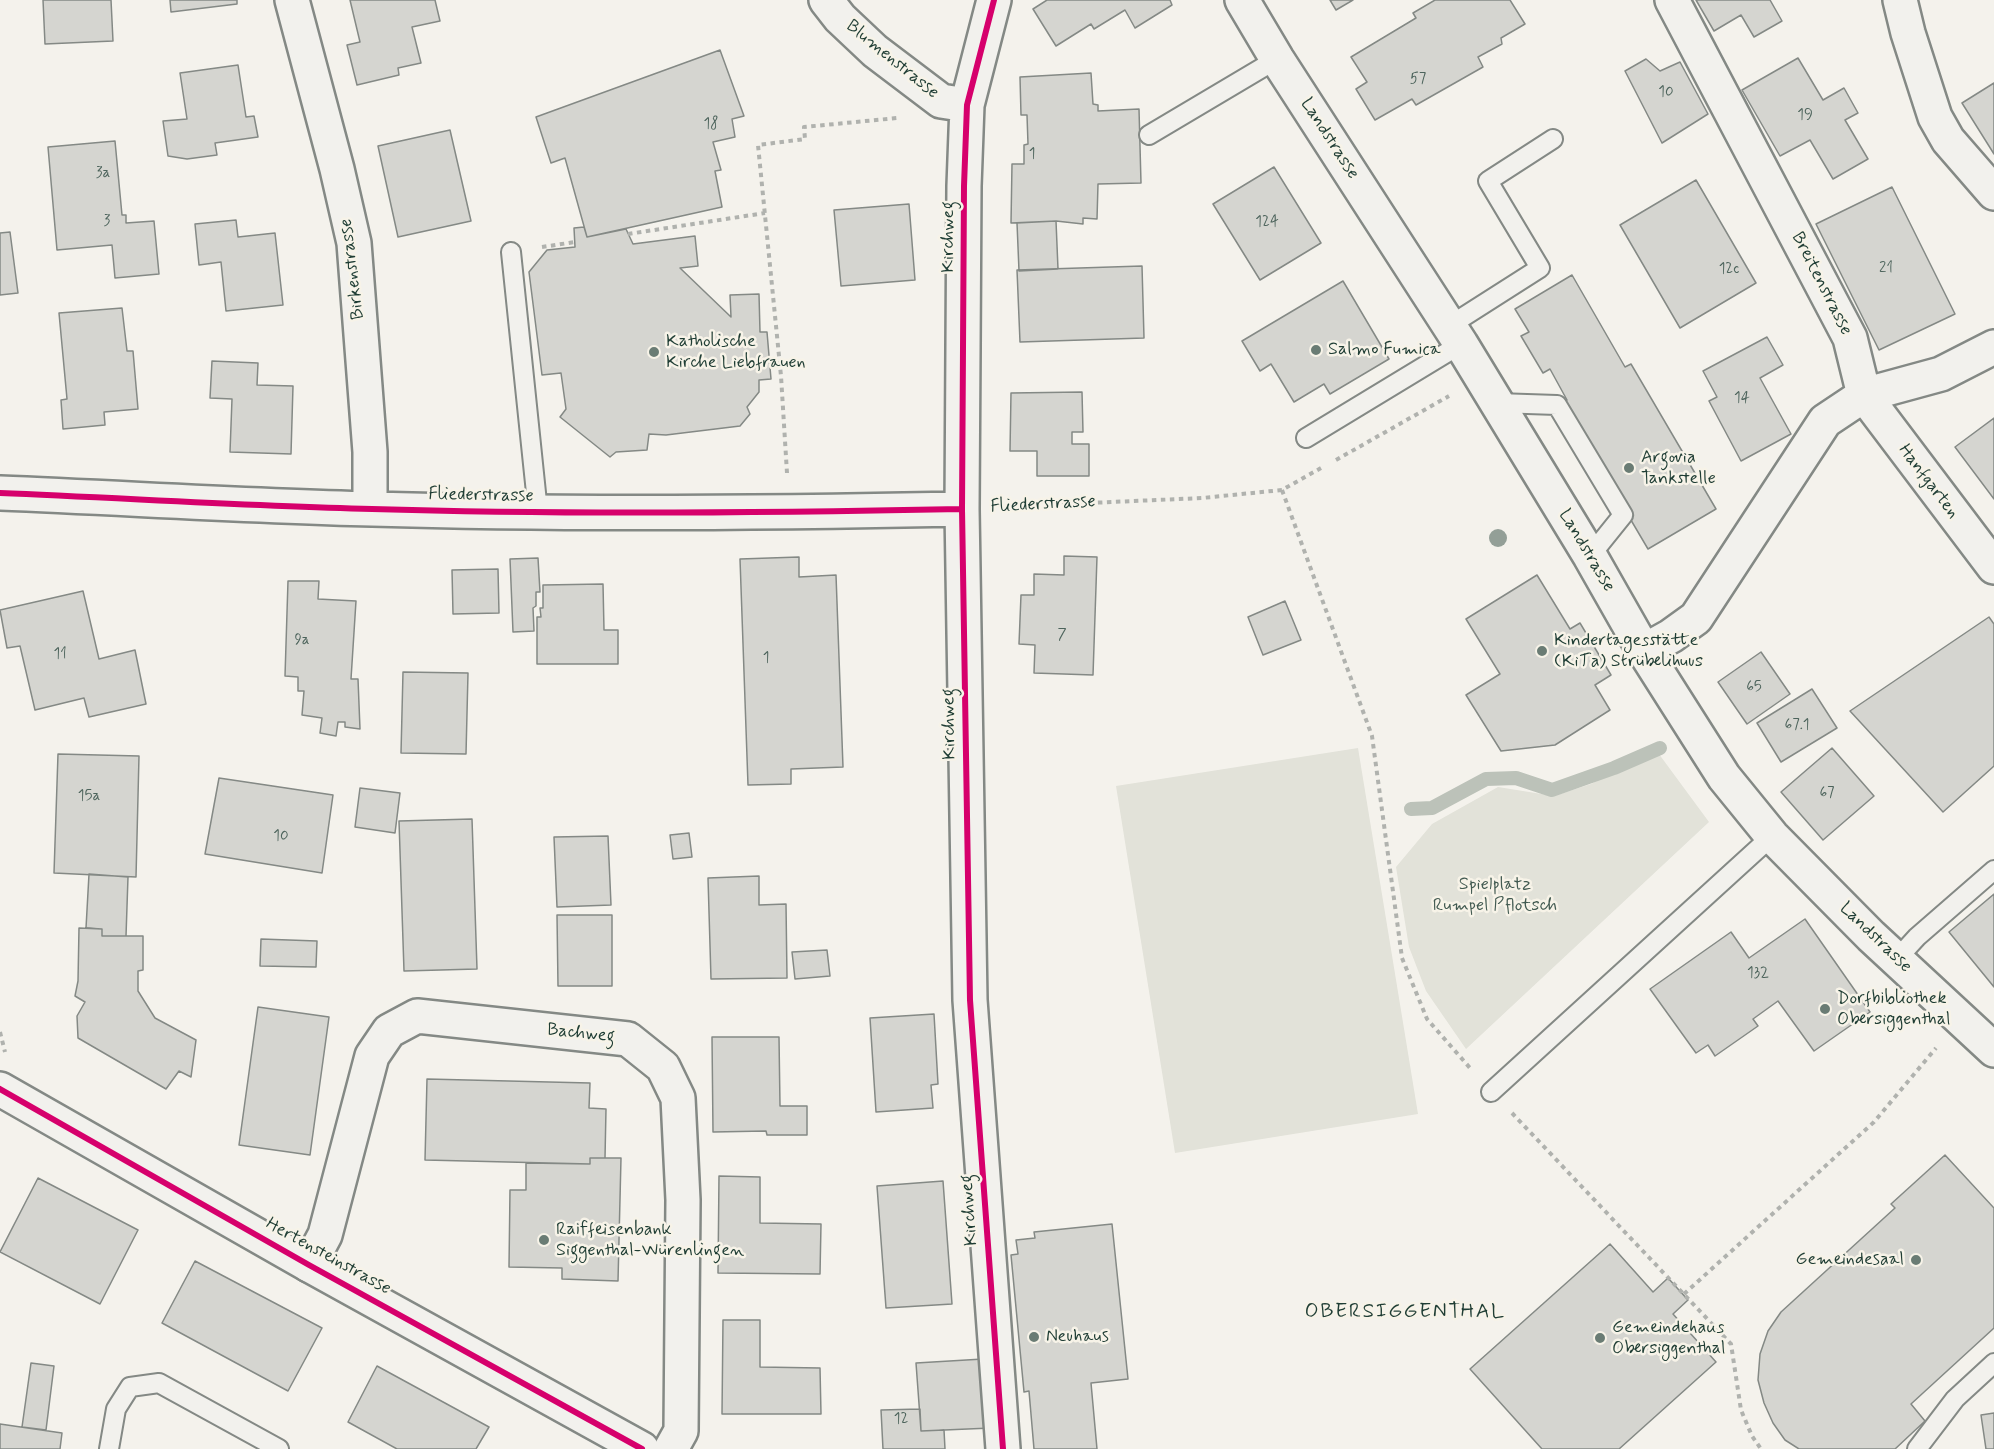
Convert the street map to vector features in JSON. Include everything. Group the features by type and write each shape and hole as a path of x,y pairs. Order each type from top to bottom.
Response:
{"street":[{"name":"Birkenstrasse","path":"292,0 337,169 354,243 370,452 370,509"},
{"name":"Blumenstrasse","path":"826,0 840,18 875,51 954,103"},
{"name":"Kirchweg","path":"994,0 954,103 964,186 962,509 970,1000 1003,1449"},
{"name":"Landstrasse","path":"1242,0 1277,59 1455,335 1590,556 1644,651 1724,777 1772,836 1896,960 1994,1050"},
{"name":"Breitenstrasse","path":"1672,0 1850,338 1864,395"},
{"path":"1900,0 1935,117 1948,140 1994,193"},
{"path":"1644,651 1671,636 1695,618 1825,422 1864,395 1941,374 1994,347"},
{"name":"Hanfgarten","path":"1864,395 1994,567"},
{"name":"Fliederstrasse","path":"0,493 370,509 538,512 789,513 962,509"},
{"name":"Bachweg","path":"309,1265 325,1235 372,1056 390,1031 417,1016 628,1039 663,1067 678,1098 683,1200 681,1431 671,1449"},
{"name":"Hertensteinstrasse","path":"4,1075 309,1265 642,1449"}],"lane":[{"path":"1149,135 1277,59"},
{"path":"1306,438 1455,335 1540,268 1488,181 1553,138"},
{"path":"511,252 538,512"},
{"path":"1489,390 1557,405 1623,515 1590,556"},
{"path":"1491,1092 1772,836"},
{"path":"1896,960 1917,937 1994,870"},
{"path":"1917,1449 1955,1399 1994,1363"},
{"path":"109,1449 116,1409 130,1387 159,1383 279,1449"}],"path":[{"path":"789,513 781,376 758,145 805,139 804,127 913,117 954,103"},
{"path":"628,234 765,213"},
{"path":"1333,462 1489,390"},
{"path":"1282,490 1372,736 1402,958 1427,1019 1491,1092 1731,1344 1742,1410 1752,1436 1761,1449"},
{"path":"0,1032 4,1075"},
{"path":"1684,1294 1875,1122 1938,1044"}],"green space":[{"path":"1358,748 1418,1114 1175,1153 1116,786"},
{"name":"Spielplatz Rumpel Pflotsch","path":"1656,750 1709,822 1466,1049 1426,991 1409,947 1396,867 1432,824 1498,787 1554,796 1591,784"}],"building":[{"path":"43,0 111,0 113,41 45,44"},
{"path":"170,0 237,0 237,4 171,12"},
{"path":"350,0 435,0 440,21 412,27 421,63 398,68 399,75 357,85 347,45 360,42"},
{"path":"1047,0 1170,0 1172,5 1135,28 1125,10 1094,29 1091,24 1056,46 1033,9"},
{"path":"1330,0 1353,0 1336,10"},
{"path":"1435,0 1510,0 1525,24 1501,38 1502,44 1478,57 1483,67 1416,105 1412,99 1375,120 1356,89 1367,82 1351,57 1416,18 1413,13"},
{"path":"1696,0 1770,0 1782,21 1754,37 1741,15 1714,31"},
{"path":"720,50 744,116 732,119 735,137 713,142 721,170 715,171 722,207 587,237 565,158 551,163 536,117"},
{"path":"1798,58 1823,100 1844,88 1858,113 1845,120 1868,159 1833,179 1810,140 1780,156 1742,90"},
{"path":"1646,59 1660,71 1680,62 1708,114 1662,143 1625,71"},
{"path":"238,65 246,117 254,116 258,137 215,143 217,155 187,159 168,156 163,121 187,119 180,73"},
{"path":"1091,73 1093,104 1098,105 1098,111 1139,109 1141,183 1098,184 1097,219 1083,218 1083,224 1056,221 1011,223 1012,164 1024,164 1024,145 1028,144 1027,115 1021,115 1020,77"},
{"path":"1994,83 1994,154 1962,103"},
{"path":"450,130 471,221 398,237 378,146"},
{"path":"115,141 122,215 126,215 126,223 154,221 159,274 115,278 112,245 57,250 48,147"},
{"path":"1274,167 1321,243 1260,280 1213,204"},
{"path":"1696,180 1756,283 1680,328 1620,225"},
{"path":"1892,187 1955,314 1879,350 1816,224"},
{"path":"909,204 915,280 841,286 834,210"},
{"path":"236,220 238,237 275,233 283,305 226,311 221,262 199,265 195,224"},
{"path":"1056,221 1058,269 1019,271 1017,223"},
{"name":"Katholische Kirche Liebfrauen","path":"584,227 587,237 626,229 633,244 695,236 698,266 680,268 731,317 730,295 759,294 760,332 767,332 771,379 759,380 759,392 747,407 750,414 740,426 666,435 649,434 647,450 616,452 610,457 560,417 566,409 561,373 542,375 529,272 547,250 575,247 574,228"},
{"path":"10,232 18,293 0,295 0,233"},
{"path":"1142,266 1144,338 1020,342 1017,270"},
{"path":"1572,275 1625,367 1631,364 1716,509 1648,549 1562,403 1567,400 1550,369 1543,373 1521,336 1529,332 1515,309"},
{"name":"Salmo Fumica","path":"1343,281 1389,359 1330,394 1324,384 1294,402 1271,364 1260,371 1242,341"},
{"path":"122,308 127,351 133,351 138,409 104,412 105,425 63,429 61,400 67,399 59,313"},
{"path":"1767,337 1783,365 1760,378 1791,434 1741,461 1709,401 1717,397 1703,371"},
{"path":"212,361 258,363 257,385 293,386 291,454 230,452 232,399 210,398"},
{"path":"1082,392 1083,432 1072,432 1072,444 1089,444 1089,476 1037,476 1037,451 1010,451 1011,393"},
{"path":"1994,418 1994,499 1955,447"},
{"path":"1064,556 1097,557 1093,675 1034,673 1035,645 1019,644 1021,595 1034,595 1034,574 1064,575"},
{"path":"799,557 799,577 836,575 843,767 791,769 791,784 748,785 740,559"},
{"path":"538,558 540,592 536,592 536,606 533,608 534,631 513,632 510,559"},
{"path":"498,569 499,613 453,614 452,570"},
{"name":"Kindertagesstätte (KiTa) Strübelihuus","path":"1537,575 1570,629 1580,623 1611,675 1595,685 1610,710 1555,745 1501,751 1466,695 1500,674 1466,619"},
{"path":"288,581 319,581 318,599 356,601 351,679 358,679 360,729 345,727 345,722 338,722 336,736 320,733 322,718 302,715 304,691 298,691 298,677 285,676"},
{"path":"603,584 604,630 618,630 618,664 537,664 537,617 541,617 540,608 543,608 543,585"},
{"path":"83,591 99,659 135,650 146,704 89,717 84,698 35,710 20,646 7,648 0,610"},
{"path":"1285,601 1301,640 1263,655 1248,617"},
{"path":"1989,617 1994,624 1994,766 1943,812 1850,711"},
{"path":"1761,652 1790,694 1747,724 1718,682"},
{"path":"403,672 468,673 466,754 401,753"},
{"path":"1812,689 1837,728 1781,762 1757,723"},
{"path":"1832,748 1874,796 1823,840 1781,792"},
{"path":"58,754 139,756 136,877 54,873"},
{"path":"219,778 333,795 322,873 205,854"},
{"path":"360,788 400,793 395,833 355,827"},
{"path":"472,819 477,969 404,971 399,821"},
{"path":"689,833 692,857 673,859 670,835"},
{"path":"608,836 611,905 557,907 554,837"},
{"path":"89,874 128,877 126,936 102,936 102,929 86,928"},
{"path":"759,876 759,905 786,904 787,978 711,979 708,878"},
{"path":"1994,894 1994,987 1949,932"},
{"path":"557,915 612,915 612,986 558,986"},
{"path":"1805,919 1870,1012 1814,1051 1778,1001 1753,1019 1758,1026 1715,1056 1708,1045 1696,1053 1650,989 1731,932 1749,958"},
{"path":"79,928 102,929 102,936 143,936 143,970 138,971 138,991 155,1018 196,1040 191,1077 179,1071 166,1089 78,1038 77,1016 85,1002 75,996 78,981"},
{"path":"261,939 317,941 316,967 260,966"},
{"path":"827,950 830,976 795,979 792,952"},
{"path":"258,1007 329,1017 310,1155 239,1145"},
{"path":"934,1014 938,1084 931,1085 933,1108 876,1112 870,1018"},
{"path":"712,1037 779,1037 780,1106 807,1106 807,1135 767,1135 766,1131 713,1132"},
{"path":"427,1079 590,1083 589,1108 606,1109 605,1158 590,1158 590,1164 425,1160"},
{"name":"Gemeindesaal","path":"1945,1155 1994,1208 1994,1328 1911,1404 1925,1421 1895,1449 1799,1449 1785,1440 1773,1423 1764,1403 1758,1380 1760,1354 1768,1331 1781,1312 1895,1208 1891,1204"},
{"path":"590,1158 621,1158 618,1281 562,1279 562,1268 509,1267 510,1190 526,1190 526,1163 590,1164"},
{"path":"719,1176 760,1177 760,1223 821,1224 820,1274 718,1273"},
{"path":"38,1178 138,1230 100,1304 0,1252"},
{"path":"943,1181 952,1304 886,1308 877,1186"},
{"path":"1112,1224 1128,1379 1091,1383 1097,1449 1034,1449 1029,1391 1024,1392 1011,1255 1018,1254 1016,1240 1035,1238 1034,1232"},
{"name":"Gemeindehaus Obersiggenthal","path":"1610,1244 1653,1292 1668,1278 1688,1300 1673,1314 1716,1362 1619,1449 1542,1449 1470,1369"},
{"path":"195,1261 322,1328 288,1391 162,1323"},
{"path":"723,1320 760,1320 760,1367 820,1368 821,1414 722,1414"},
{"path":"983,1359 991,1428 921,1431 916,1363"},
{"path":"31,1363 54,1366 46,1430 22,1427"},
{"path":"377,1366 489,1427 476,1449 397,1449 348,1422"},
{"path":"920,1409 921,1431 944,1430 945,1449 883,1449 881,1410"},
{"path":"1994,1413 1994,1449 1986,1449 1981,1415"},
{"path":"0,1424 62,1433 60,1449 0,1449"}],"waterway":[{"path":"1411,809 1432,808 1486,779 1516,778 1552,790 1614,768 1660,748"}],"cycle path":[{"path":"994,0 967,105 964,186 962,509 970,1000 1003,1449"},
{"path":"0,493 446,511 667,513 962,509"},
{"path":"0,1089 309,1265 642,1449"}],"place":[{"name":"Salmo Fumica","path":"1316,350"},
{"name":"Katholische Kirche Liebfrauen","path":"654,352"},
{"name":"Argovia Tankstelle","path":"1629,468"},
{"name":"Kindertagesstätte (KiTa) Strübelihuus","path":"1542,651"},
{"name":"Dorfbibliothek Obersiggenthal","path":"1825,1009"},
{"name":"Raiffeisenbank Siggenthal-Würenlingen","path":"544,1240"},
{"name":"Gemeindesaal","path":"1916,1260"},
{"name":"Neuhaus","path":"1034,1337"},
{"name":"Gemeindehaus Obersiggenthal","path":"1600,1338"}],"district":[{"name":"OBERSIGGENTHAL","path":"1405,1313"}]}
